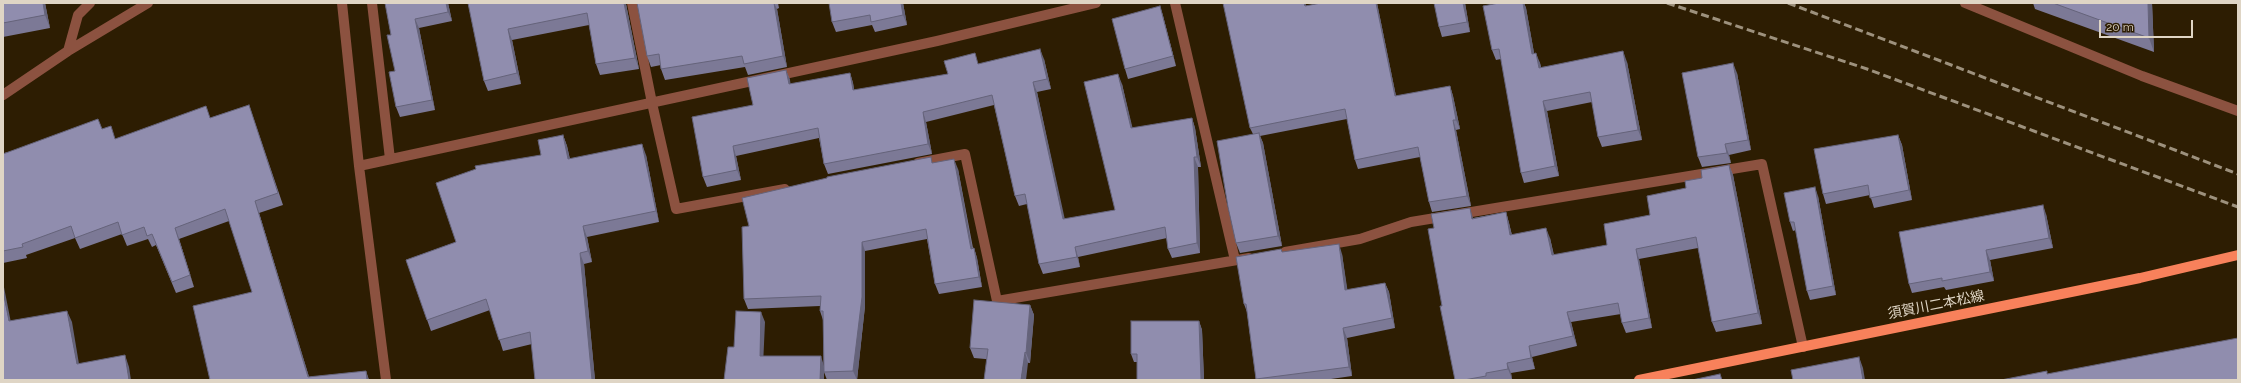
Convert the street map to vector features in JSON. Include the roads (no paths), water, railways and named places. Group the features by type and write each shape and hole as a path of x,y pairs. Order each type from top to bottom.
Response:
{"main road":[{"name":"須賀川二本松線","path":"1639,380 2140,278 2238,255"}],"street":[{"path":"68,51 78,15 90,3"},
{"path":"3,95 68,51 148,3"},
{"path":"342,3 358,166 386,380"},
{"path":"372,3 390,159"},
{"path":"632,3 652,103 676,209 794,187"},
{"path":"358,166 937,41 1096,3"},
{"path":"1175,3 1235,260"},
{"path":"1965,3 2142,76 2238,112"},
{"path":"911,164 965,154 997,301 1259,256"},
{"path":"1274,254 1360,239 1411,222 1762,164 1803,347"}],"railway":[{"path":"1667,3 1867,69 2238,207"},
{"path":"1788,3 2238,174"}]}
